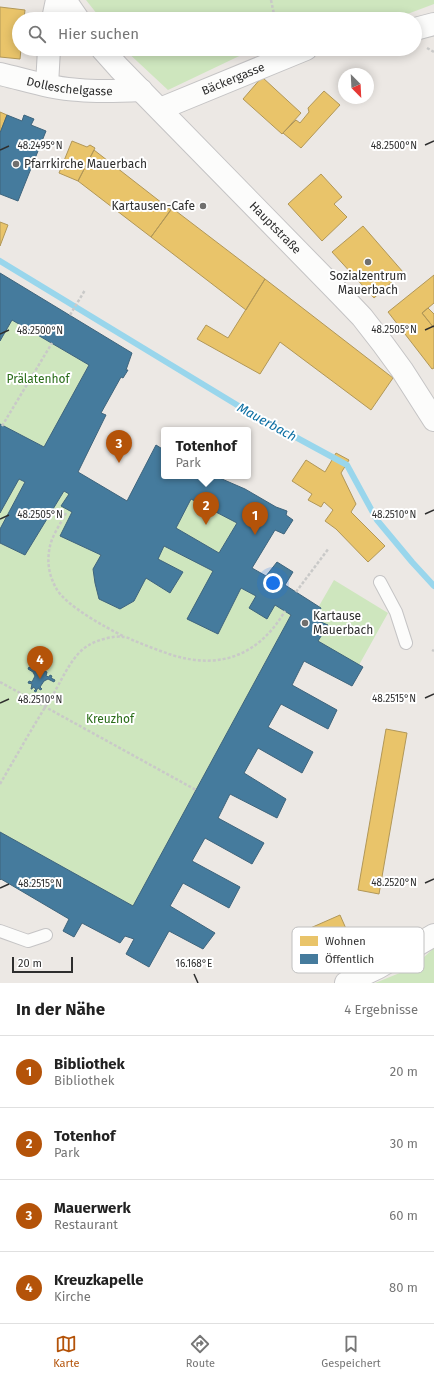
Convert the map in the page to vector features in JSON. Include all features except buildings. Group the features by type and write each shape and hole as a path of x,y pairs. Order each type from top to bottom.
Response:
{"main road":[{"path":"54,12 57,0"},
{"path":"65,0 73,12"},
{"path":"422,27 434,24"},
{"path":"47,85 49,56"},
{"name":"Hauptstraße","path":"109,56 362,317 402,370 434,420"},
{"name":"Bäckergasse","path":"160,109 289,56"},
{"name":"Dolleschelgasse","path":"0,74 47,85 77,90 104,92 141,90"},
{"path":"424,941 434,935"},
{"path":"346,983 367,973"}],"lane":[{"path":"380,582 396,612 406,643"},
{"path":"0,931 28,941 46,935"}],"path":[{"path":"271,0 273,12"},
{"path":"70,315 86,290"},
{"path":"2,426 52,343"},
{"path":"66,513 53,537 49,552 50,573 57,589 70,602 97,621 124,637 172,655 201,661 225,659 245,652 264,639 278,623 285,611"},
{"path":"296,592 328,548"},
{"path":"0,784 77,654 88,645 99,641 124,637"},
{"path":"0,682 196,790"}],"green space":[{"path":"86,0 434,0 434,4 413,12 95,12"},
{"path":"132,56 239,56 168,90"},
{"name":"Prälatenhof","path":"12,320 89,365 44,447 0,424 0,341"},
{"path":"19,479 25,482 0,529 0,513"},
{"name":"Kreuzhof","path":"64,491 69,494 62,506 72,512 60,536 101,555 93,569 99,599 120,609 134,601 146,578 170,593 183,572 158,559 164,546 213,571 188,619 218,634 241,588 256,596 249,608 275,605 291,615 133,906 0,832 0,543 25,555"},
{"path":"191,499 237,523 219,553 176,528"},
{"path":"334,580 388,613 359,665 318,641 328,626 316,620 321,608 319,606"},
{"path":"434,948 434,983 375,983 400,973 424,973 424,957"}],"waterway":[{"name":"Mauerbach","path":"0,261 242,408 347,465 377,520 434,586"}],"place":[{"name":"Pfarrkirche Mauerbach","path":"16,164"},
{"name":"Kartausen-Cafe","path":"203,206"},
{"name":"Sozialzentrum Mauerbach","path":"368,262"},
{"name":"Mauerwerk","path":"119,463"},
{"name":"Totenhof","path":"206,525"},
{"name":"Bibliothek","path":"255,535"},
{"name":"Kartause Mauerbach","path":"305,623"},
{"name":"Kreuzkapelle","path":"40,679"}]}
